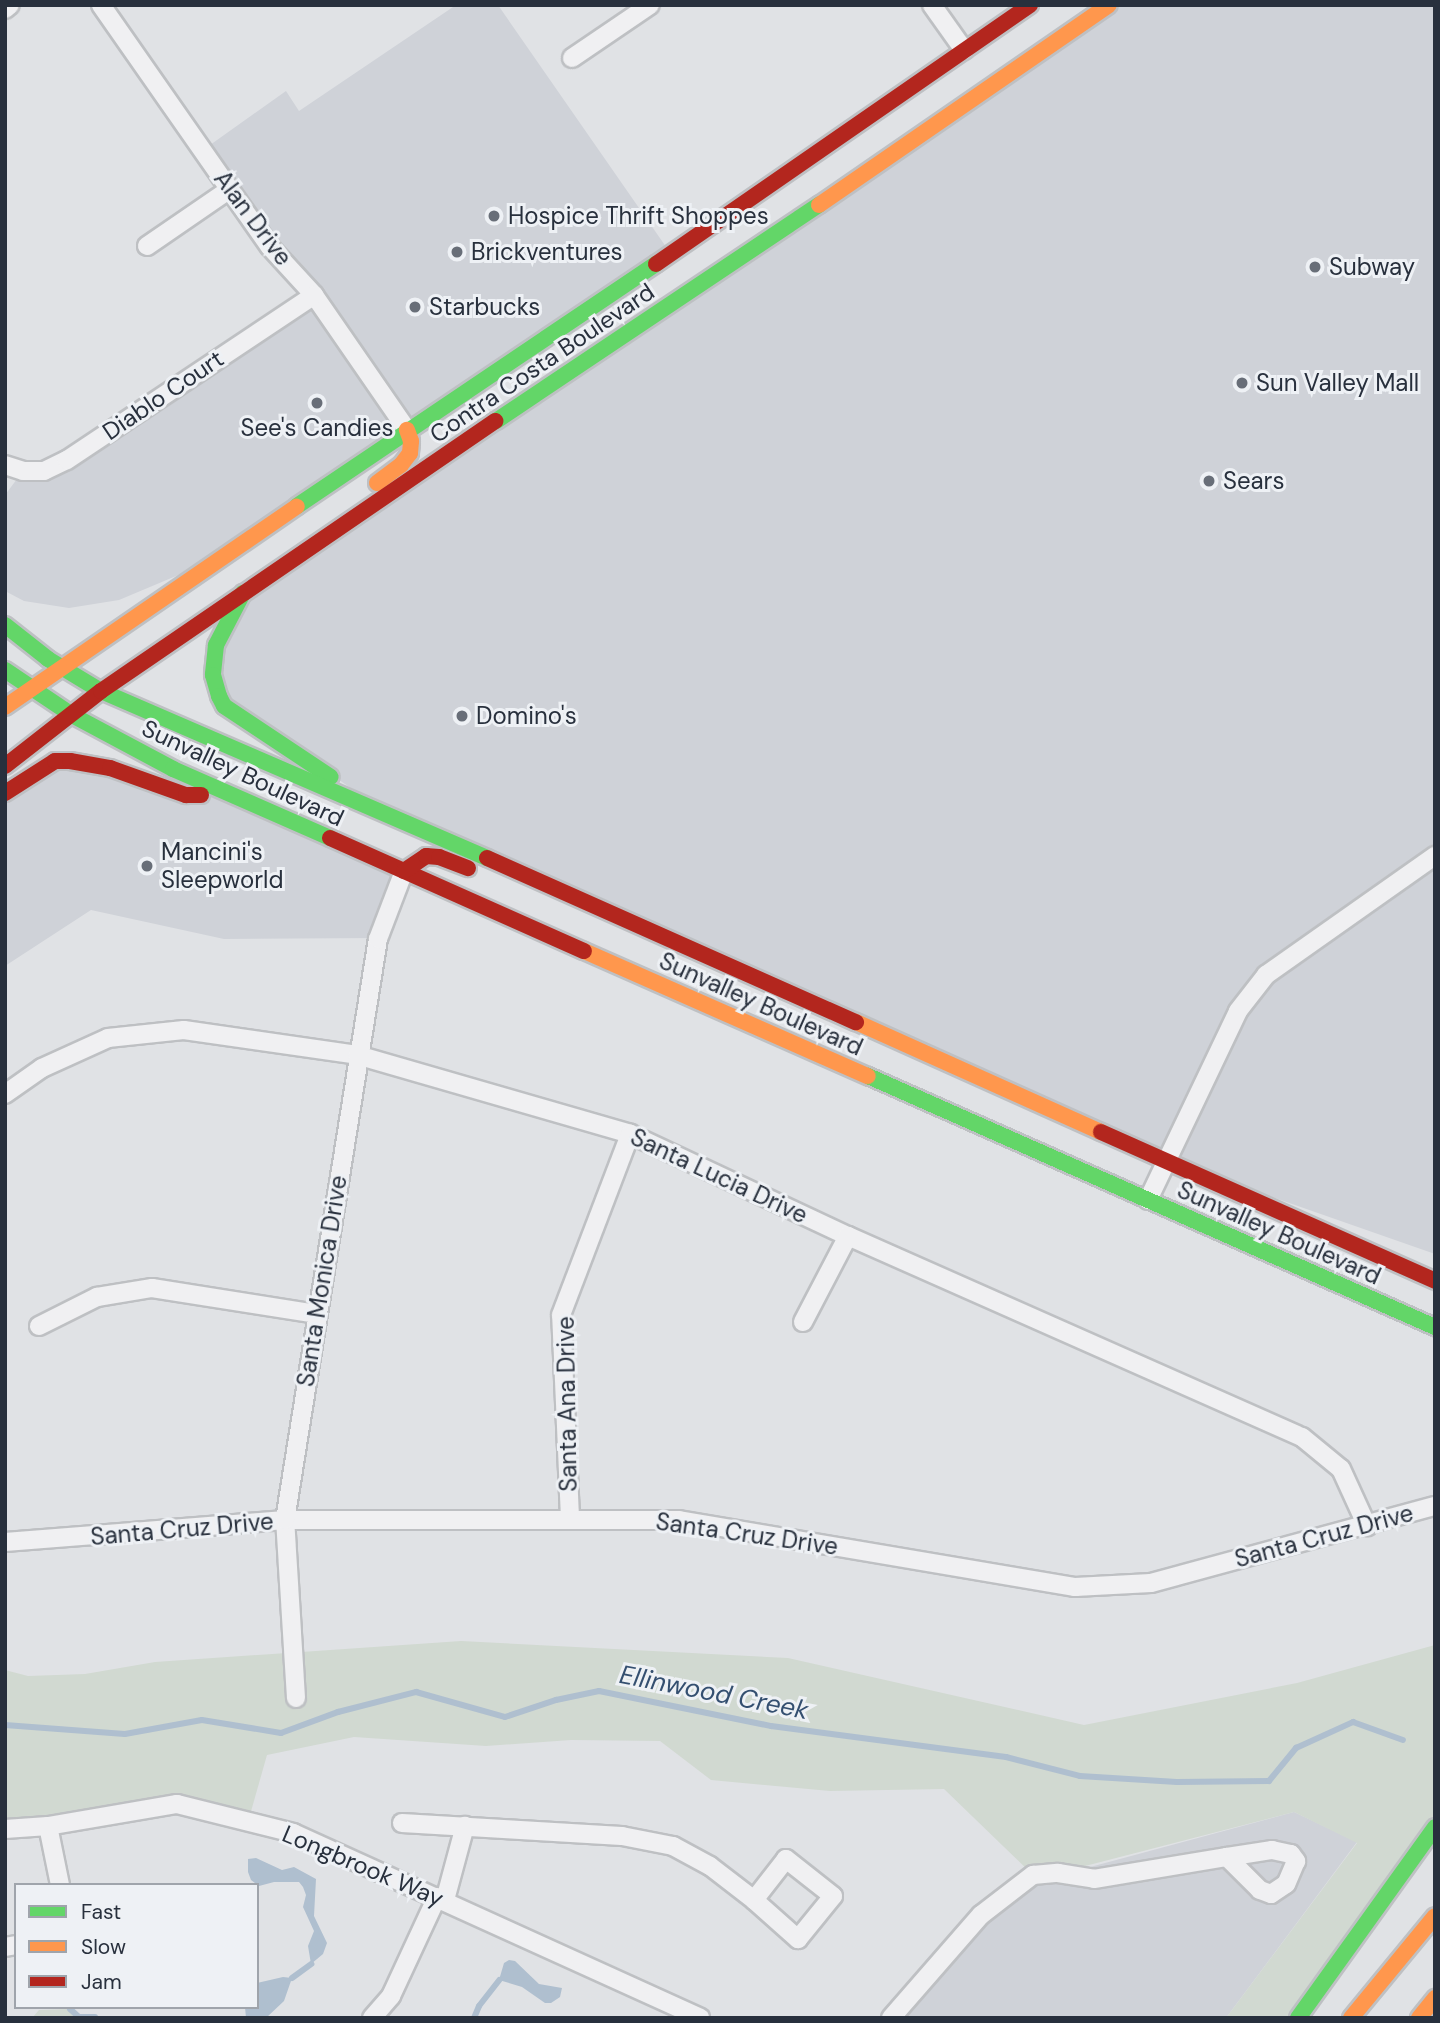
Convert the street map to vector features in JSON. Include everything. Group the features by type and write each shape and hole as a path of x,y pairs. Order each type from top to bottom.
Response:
{"main road":[{"name":"Contra Costa Boulevard","path":"5,707 407,430 771,187 1030,5"},
{"name":"Contra Costa Boulevard","path":"5,766 101,691 331,532 985,93 1109,5"},
{"path":"331,532 353,500 401,465 410,453 411,441 407,430"},
{"path":"243,593 216,645 214,675 224,706 395,819"},
{"name":"Sunvalley Boulevard","path":"5,625 63,668 101,691 565,893 1435,1281"},
{"name":"Sunvalley Boulevard","path":"5,670 72,715 173,769 1435,1327"},
{"path":"5,793 55,761 70,761 110,768 186,795 234,796"},
{"path":"404,872 426,856 439,857 487,877"},
{"path":"537,898 548,901 565,893"},
{"path":"1298,2018 1435,1827"},
{"path":"1351,2018 1435,1916"},
{"path":"1419,2018 1435,1998"}],"street":[{"path":"5,9 10,5"},
{"name":"Alan Drive","path":"101,5 270,247 314,295 407,430"},
{"path":"572,58 650,5"},
{"path":"932,5 964,50"},
{"path":"147,246 230,189"},
{"name":"Diablo Court","path":"5,465 23,471 44,471 67,460 314,295"},
{"path":"1148,1200 1238,1011 1266,975 1435,856"},
{"name":"Santa Monica Drive","path":"296,1698 285,1520 357,1055 378,939 404,872"},
{"name":"Santa Lucia Drive","path":"5,1094 42,1068 108,1038 184,1030 357,1055 631,1134 848,1236 1302,1437 1341,1469 1367,1526"},
{"name":"Santa Ana Drive","path":"570,1518 562,1315 631,1134"},
{"path":"803,1322 848,1236"},
{"path":"39,1326 97,1297 152,1288 316,1314"},
{"name":"Santa Cruz Drive","path":"5,1542 285,1520 679,1520 1075,1587 1151,1583 1435,1506"},
{"name":"Longbrook Way","path":"5,1829 48,1826 177,1804 293,1833 700,2018"},
{"path":"402,1823 622,1836 673,1846 710,1866 754,1900 798,1940 833,1896 786,1859 754,1900"},
{"path":"48,1826 60,1883"},
{"path":"372,2018 391,1996 441,1899 465,1826"},
{"path":"891,2018 981,1915 1033,1875 1058,1874 1094,1879 1227,1857"}],"shaded area":[{"path":"456,5 498,5 671,254 226,555 119,600 69,608 24,601 5,591 5,495 23,471 44,471 313,295 203,150 286,91 299,111"},
{"path":"1109,5 1435,5 1435,1254 1166,1160 395,819 219,696 213,675 243,593"},
{"path":"55,761 234,795 404,871 379,938 224,939 91,910 5,966 5,793"},
{"path":"461,1641 788,1658 1084,1725 1297,1683 1435,1645 1435,1827 1298,2018 1226,2018 1357,1843 1294,1812 1058,1873 1033,1875 944,1789 830,1791 711,1780 660,1741 571,1740 486,1746 354,1737 267,1755 248,1822 177,1804 5,1829 5,1670 28,1676 85,1674 155,1662"},
{"path":"1294,1812 1357,1842 1226,2018 891,2018 1016,1887"},
{"path":"70,2009 79,2017 96,2018 32,2018 39,2010"}],"water":[{"path":"256,1858 282,1870 294,1867 316,1879 314,1916 327,1943 323,1954 311,1964 308,1946 314,1931 303,1907 306,1895 303,1887 299,1882 274,1882 259,1886 259,1883 251,1880 248,1859"},
{"path":"515,1961 539,1984 562,1988 560,1997 551,2003 545,2003 522,1987 499,1980 504,1963"},
{"path":"283,1977 292,1978 284,2001 266,2018 246,2018 245,2009 259,2009 259,1983"}],"waterway":[{"name":"Ellinwood Creek","path":"5,1725 125,1734 202,1720 281,1733 338,1712 416,1692 505,1717 556,1700 599,1691 771,1726 1006,1757 1080,1776 1177,1782 1269,1781 1296,1748 1353,1722 1403,1740"},
{"path":"292,1978 311,1964"},
{"path":"474,2018 479,2006 499,1980"},
{"path":"70,2009 79,2017 95,2017"}],"traffic: fast":[{"path":"496,421 819,205"},
{"path":"297,506 656,264"},
{"path":"243,593 216,645 213,675 219,696 224,706 331,777"},
{"path":"5,625 48,659 101,691 487,858"},
{"path":"5,670 72,715 173,769 330,838"},
{"path":"868,1076 1435,1327"},
{"path":"1298,2018 1435,1827"}],"traffic: slow":[{"path":"819,205 1109,5"},
{"path":"377,483 401,465 410,453 411,441 407,430"},
{"path":"5,707 297,506"},
{"path":"584,951 868,1076"},
{"path":"856,1022 1101,1132"},
{"path":"1351,2018 1435,1916"},
{"path":"1419,2018 1435,1998"}],"traffic: jam":[{"path":"656,264 1030,5"},
{"path":"5,766 101,691 496,421"},
{"path":"5,793 55,761 70,761 110,768 186,795 201,795"},
{"path":"330,838 584,951"},
{"path":"404,871 426,856 439,857 468,868"},
{"path":"487,858 856,1022"},
{"path":"1101,1132 1435,1281"}],"place":[{"name":"Hospice Thrift Shoppes","path":"494,216"},
{"name":"Brickventures","path":"457,252"},
{"name":"Subway","path":"1315,267"},
{"name":"Starbucks","path":"415,307"},
{"name":"Sun Valley Mall","path":"1242,383"},
{"name":"See's Candies","path":"317,403"},
{"name":"Sears","path":"1209,481"},
{"name":"Domino's","path":"462,716"},
{"name":"Mancini's Sleepworld","path":"147,866"}]}
